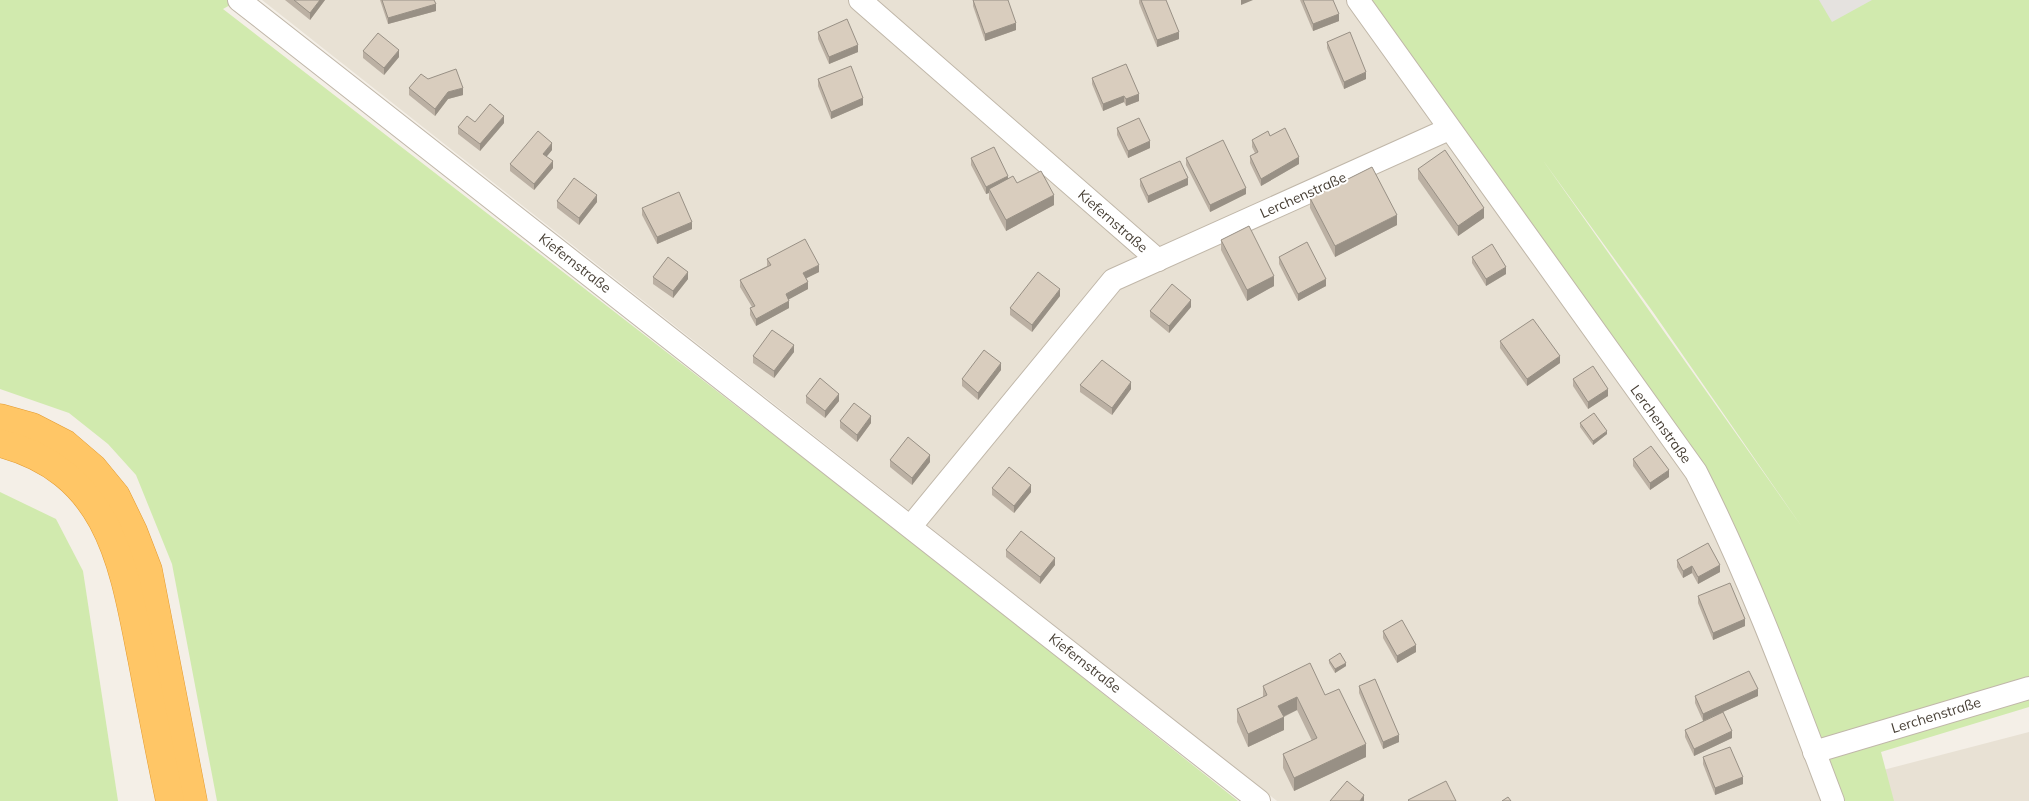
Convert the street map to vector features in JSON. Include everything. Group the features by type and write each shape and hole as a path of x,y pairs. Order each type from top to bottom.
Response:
{"highway":[{"path":"0,418 32,427 66,444 93,468 116,496 133,531 148,570 193,801"},
{"path":"0,443 23,449 51,464 74,483 95,507 112,539 126,576 170,801"}],"street":[{"name":"Kiefernstraße","path":"239,0 1259,801"},
{"name":"Kiefernstraße","path":"860,0 1158,260 1113,280 911,526"},
{"name":"Lerchenstraße","path":"1358,0 1696,472 1725,528 1758,603 1833,801"},
{"name":"Lerchenstraße","path":"1158,260 1449,129"},
{"name":"Lerchenstraße","path":"1814,752 2029,688"}],"shaded area":[{"path":"262,0 1350,0 1690,479 1747,608 1821,801 1277,801"},
{"path":"1819,0 1872,0 1832,22"},
{"path":"2029,732 2029,801 1847,801 1841,781"}],"green space":[{"path":"0,0 239,0 223,9 907,538 1238,801 217,801 172,564 136,475 108,444 69,413 0,389"},
{"path":"1367,0 2029,0 2029,707 1881,752 1894,801 1844,801 1761,587","holes":["1542,159 1653,312 1802,527"]},
{"path":"0,492 56,519 83,571 118,801 0,801"}],"building":[{"path":"294,0 320,0 310,13"},
{"path":"382,0 434,0 436,4 388,18"},
{"path":"973,0 1008,0 1016,23 985,34"},
{"path":"1141,0 1166,0 1179,32 1157,40"},
{"path":"1303,0 1333,0 1339,14 1313,24"},
{"path":"847,19 858,45 829,57 818,32"},
{"path":"1350,32 1366,72 1344,82 1327,42"},
{"path":"378,33 399,50 384,68 363,51"},
{"path":"1126,64 1139,94 1126,99 1124,96 1103,104 1092,78"},
{"path":"851,66 863,98 831,112 818,79"},
{"path":"456,69 463,88 448,92 435,109 409,88 421,74 428,79"},
{"path":"490,104 504,116 480,144 458,127 467,116 475,122"},
{"path":"1139,118 1150,141 1128,151 1117,128"},
{"path":"1285,128 1299,157 1261,179 1250,156 1258,152 1252,140 1268,131 1270,136"},
{"path":"538,131 552,143 543,154 553,161 534,184 510,164"},
{"path":"1223,140 1246,188 1210,205 1186,158"},
{"path":"994,147 1008,176 986,187 971,158"},
{"path":"1445,150 1484,208 1458,226 1418,169"},
{"path":"1180,161 1188,178 1148,196 1140,179"},
{"path":"1372,167 1397,215 1335,246 1310,198"},
{"path":"1041,171 1054,195 1006,220 989,189 1013,176 1017,183"},
{"path":"574,178 597,195 579,218 557,201"},
{"path":"679,192 692,222 657,237 642,208"},
{"path":"1249,226 1274,276 1247,290 1221,240"},
{"path":"805,239 819,265 803,273 808,282 786,294 789,301 756,319 750,308 755,306 740,280 771,265 767,259"},
{"path":"1307,242 1326,279 1298,294 1279,257"},
{"path":"1492,244 1506,267 1486,279 1472,257"},
{"path":"668,257 688,272 673,291 653,277"},
{"path":"1038,272 1060,289 1032,325 1010,308"},
{"path":"1172,284 1191,300 1169,326 1150,311"},
{"path":"1533,319 1560,356 1527,379 1500,341"},
{"path":"772,330 794,345 774,371 753,356"},
{"path":"984,350 1001,363 978,393 962,379"},
{"path":"1102,360 1131,382 1112,408 1080,385"},
{"path":"1593,366 1608,389 1588,402 1573,379"},
{"path":"820,378 839,394 825,411 806,396"},
{"path":"854,403 871,416 857,435 840,421"},
{"path":"1594,413 1607,431 1593,441 1580,423"},
{"path":"908,437 930,455 912,478 890,460"},
{"path":"1651,446 1669,470 1650,483 1633,459"},
{"path":"1009,467 1031,485 1014,506 992,488"},
{"path":"1021,531 1055,558 1040,577 1006,550"},
{"path":"1708,543 1720,565 1698,577 1692,566 1683,571 1677,560"},
{"path":"1730,583 1745,619 1713,633 1698,596"},
{"path":"1402,620 1416,645 1397,656 1383,631"},
{"path":"1340,653 1346,663 1335,669 1329,660"},
{"path":"1310,663 1325,695 1339,689 1366,744 1294,778 1283,754 1317,738 1297,697 1278,706 1284,717 1248,734 1237,709 1267,695 1263,686"},
{"path":"1749,671 1758,689 1703,714 1695,696"},
{"path":"1375,679 1399,735 1383,742 1359,686"},
{"path":"1723,712 1732,731 1694,749 1685,730"},
{"path":"1730,747 1743,777 1715,788 1703,757"},
{"path":"1347,781 1364,795 1360,801 1330,801"},
{"path":"1446,781 1456,801 1408,800"},
{"path":"1508,797 1511,801 1502,801"}]}
